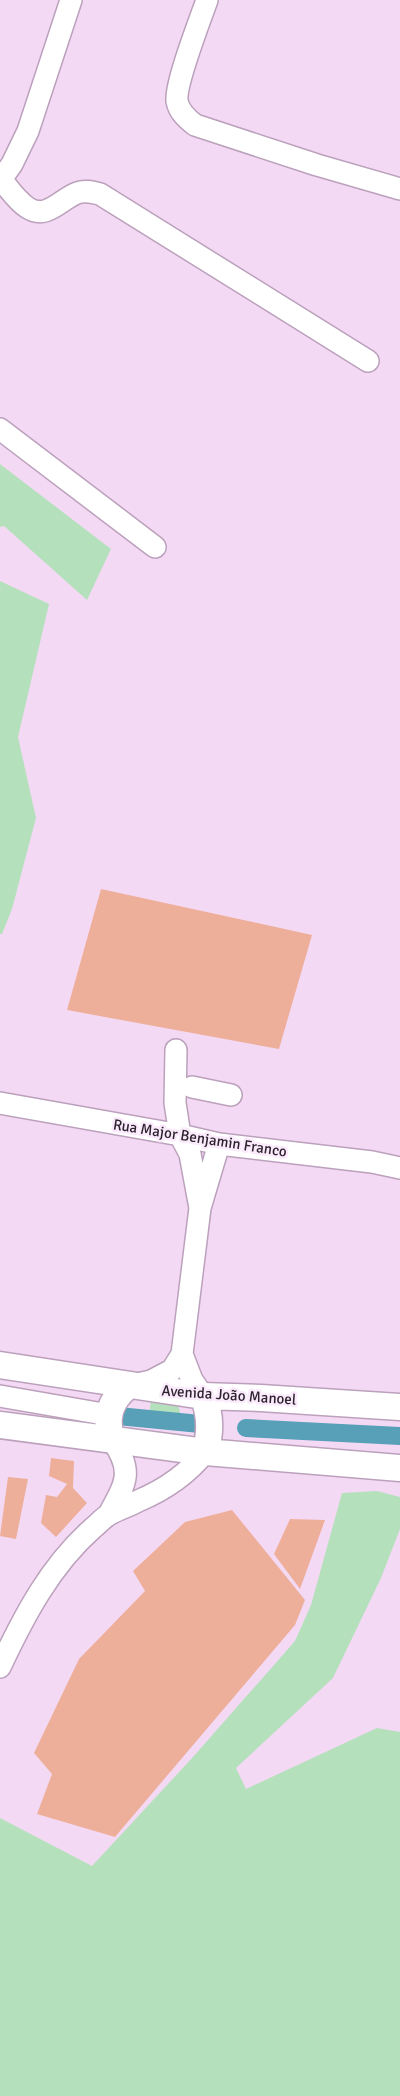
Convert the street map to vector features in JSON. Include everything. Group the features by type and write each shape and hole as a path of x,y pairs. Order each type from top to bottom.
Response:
{"main road":[{"name":"Avenida João Manoel","path":"0,1365 203,1396 400,1407"},
{"path":"110,1427 114,1399 128,1386"},
{"path":"203,1396 209,1420 208,1439 204,1452"},
{"path":"0,1425 110,1427 204,1452 400,1468"}],"street":[{"path":"71,0 28,131 1,180 29,209 39,212 49,210 77,193 88,191 100,194 368,361"},
{"path":"206,0 179,84 177,101 184,116 195,125 317,165 400,188"},
{"path":"0,429 155,547"},
{"path":"176,1050 175,1096 180,1135 190,1154 200,1208"},
{"path":"192,1088 231,1095"},
{"name":"Rua Major Benjamin Franco","path":"0,1103 180,1135 220,1144 372,1162 400,1168"},
{"path":"128,1386 142,1384 162,1376 172,1370 182,1354 200,1208 220,1144"},
{"path":"372,1162 400,1153"},
{"path":"182,1354 192,1380 203,1396"},
{"path":"0,1396 110,1427 126,1471 122,1491 109,1514"},
{"path":"0,1667 23,1620 60,1562 82,1537 109,1514 140,1500 193,1468 204,1452"}],"green space":[{"path":"0,464 111,549 87,600 4,526 0,527"},
{"path":"0,581 49,604 18,737 36,818 12,909 2,934 0,934"},
{"path":"151,1401 178,1404 181,1416 175,1426 148,1422"},
{"path":"377,1491 400,1497 400,1529 381,1578 333,1678 236,1768 246,1789 377,1728 400,1732 400,2096 0,2096 0,1818 92,1866 193,1757 295,1641 311,1605 342,1493"}],"building":[{"path":"101,889 312,935 279,1049 67,1010"},
{"path":"51,1458 74,1461 73,1488 87,1503 56,1537 41,1523 46,1495 57,1497 67,1484 49,1476"},
{"path":"8,1477 28,1479 16,1539 0,1536"},
{"path":"232,1510 305,1600 295,1625 115,1837 37,1814 52,1774 34,1753 79,1659 145,1591 133,1571 185,1522"},
{"path":"290,1519 325,1520 300,1589 274,1554"}],"waterway":[{"path":"118,1416 200,1424"},
{"path":"246,1428 400,1436"}]}
